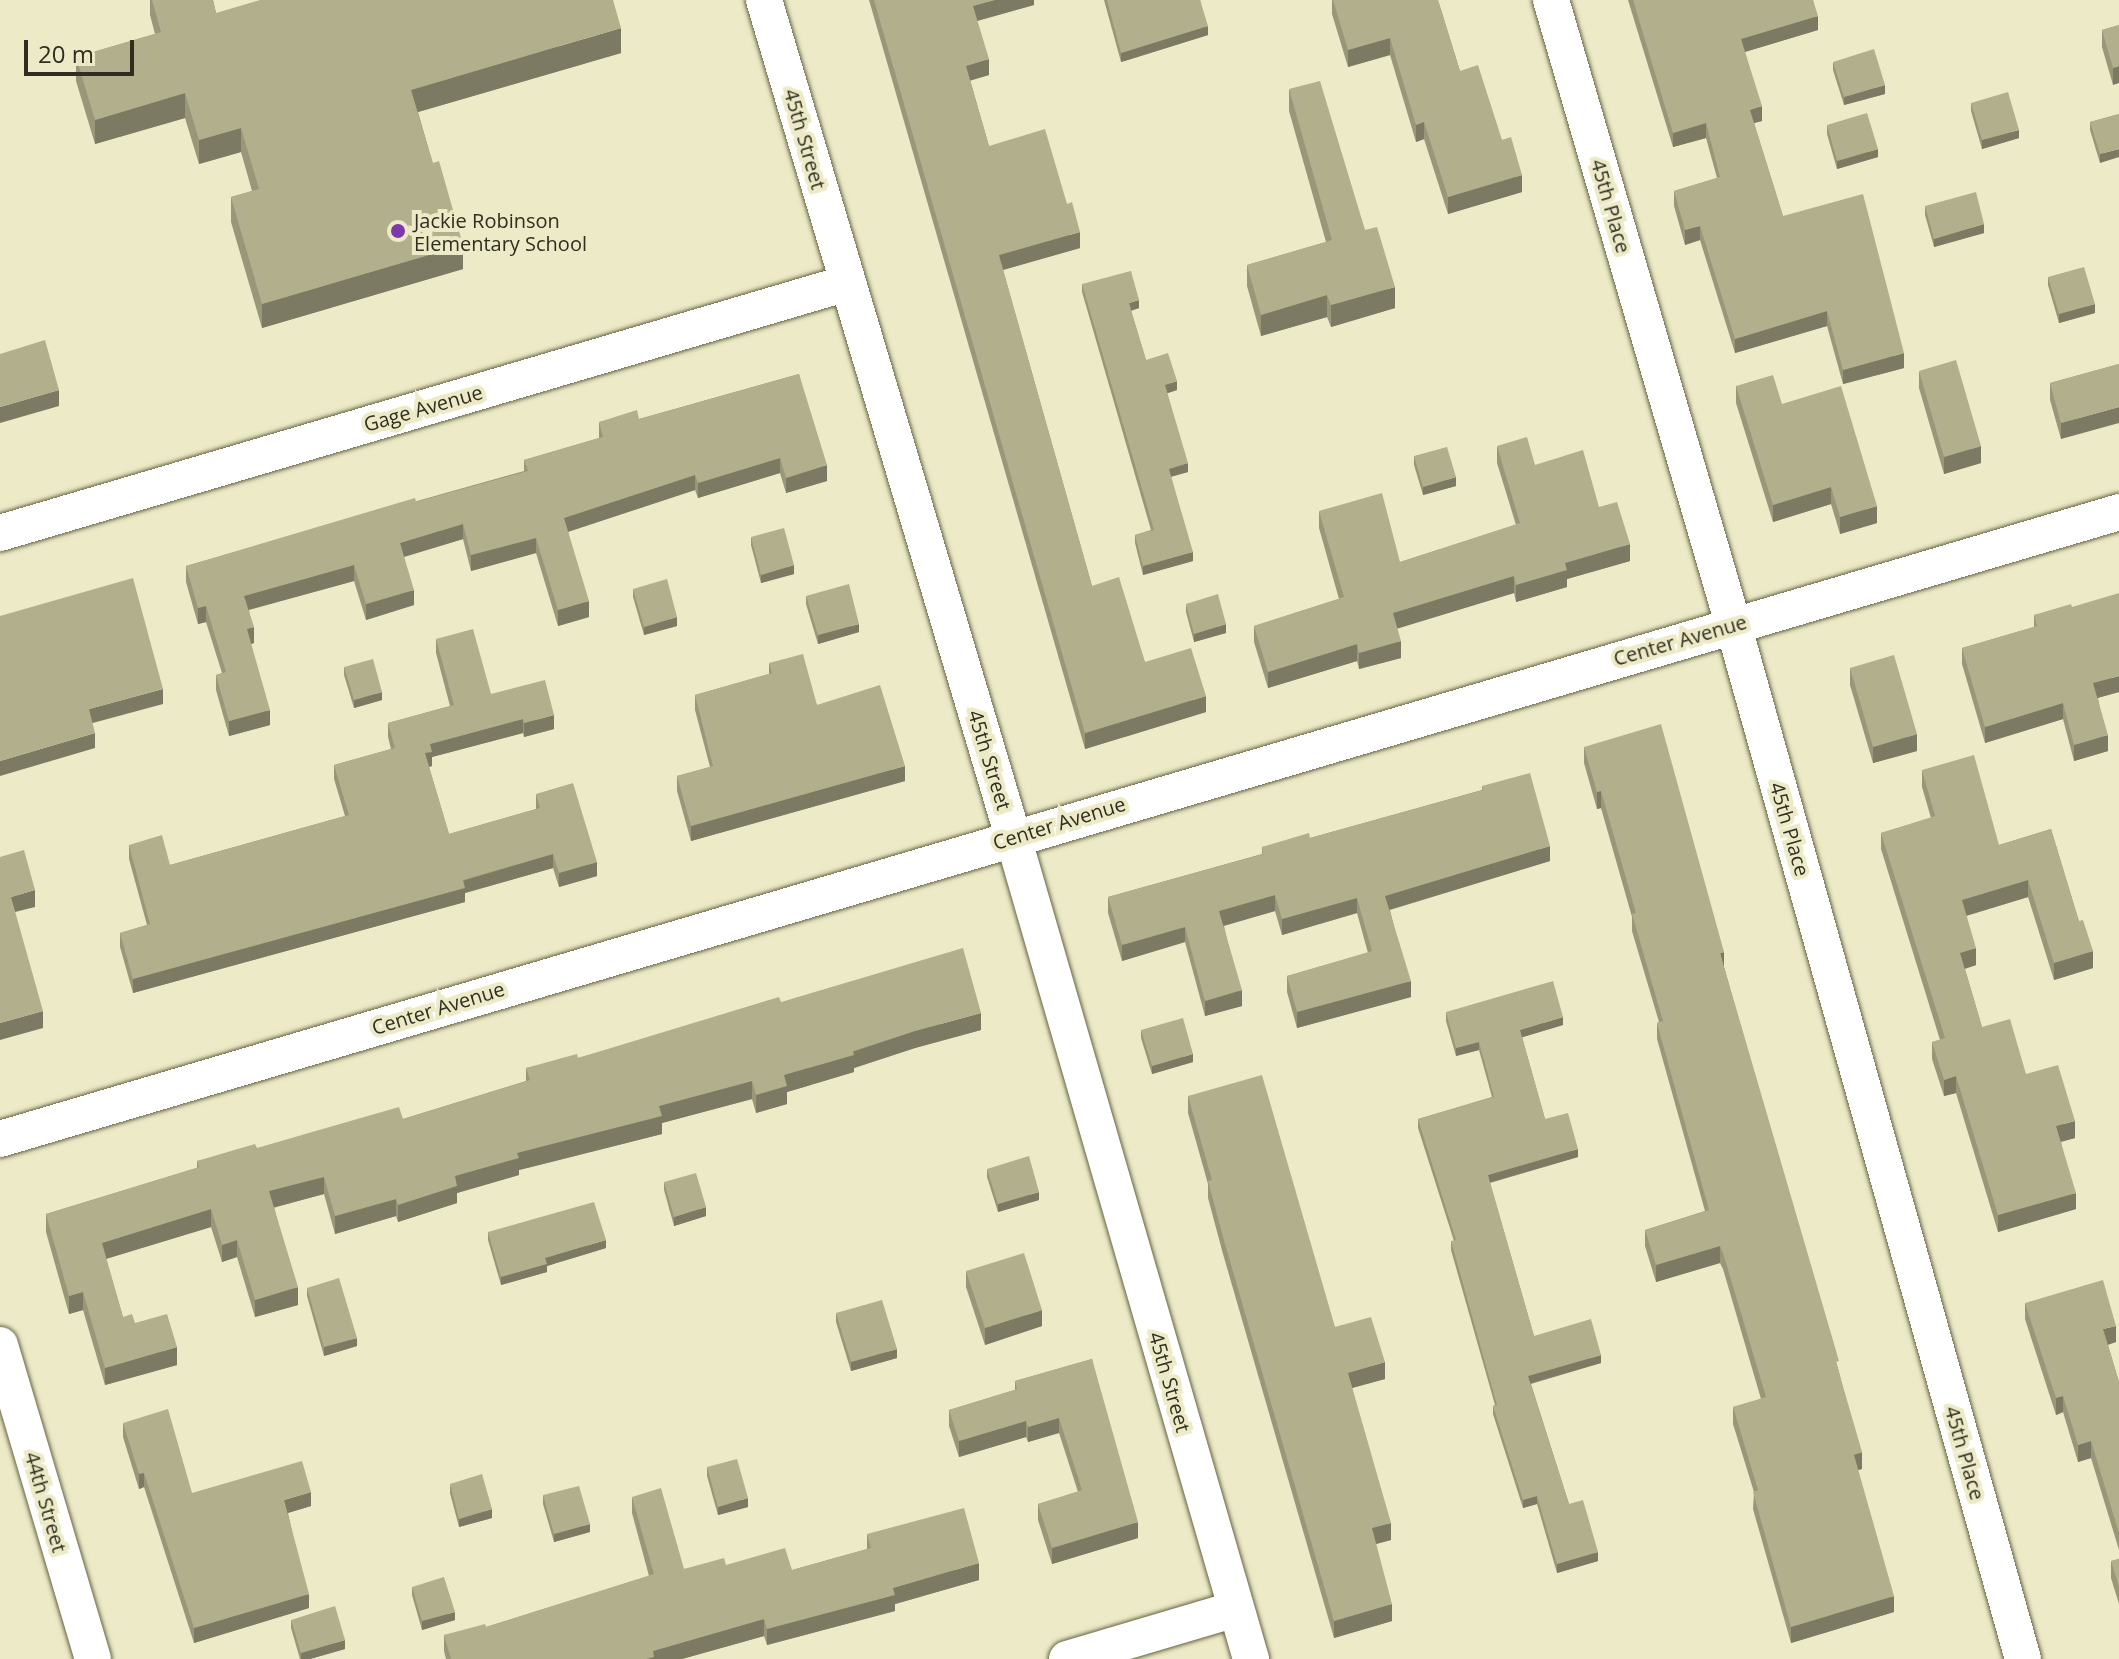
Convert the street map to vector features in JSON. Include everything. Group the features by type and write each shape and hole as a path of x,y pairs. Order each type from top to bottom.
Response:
{"street":[{"name":"45th Street","path":"764,0 1013,837 1251,1659"},
{"name":"45th Place","path":"1551,0 1733,624 2023,1659"},
{"name":"Gage Avenue","path":"0,533 847,283"},
{"name":"Center Avenue","path":"0,1139 2119,512"},
{"name":"44th Street","path":"0,1345 93,1659"},
{"path":"1067,1659 1236,1609"}],"building":[{"path":"152,0 213,0 216,13 260,0 613,0 621,28 411,90 433,163 439,161 463,245 262,304 231,197 259,189 241,128 199,140 185,93 95,120 76,57 161,32"},
{"path":"874,0 995,0 973,6 989,59 966,66 989,146 1045,129 1067,204 1072,202 1080,232 999,255 1092,586 1119,577 1145,662 1191,648 1206,696 1085,733"},
{"path":"1107,0 1200,0 1208,26 1121,53"},
{"path":"1333,0 1438,0 1460,71 1478,65 1502,140 1511,137 1522,175 1448,197 1424,122 1416,125 1390,38 1348,50"},
{"path":"1633,0 1813,0 1818,16 1741,39 1762,106 1750,110 1783,216 1863,194 1904,353 1843,370 1827,311 1735,339 1700,226 1685,230 1674,191 1720,177 1706,123 1673,133"},
{"path":"2119,25 2119,66 2113,68 2102,30"},
{"path":"1874,49 1885,85 1844,97 1833,62"},
{"path":"1320,81 1365,230 1377,227 1395,287 1331,305 1327,295 1261,315 1247,265 1332,240 1289,89"},
{"path":"2008,92 2019,130 1982,140 1971,103"},
{"path":"1867,113 1878,149 1837,161 1827,125"},
{"path":"2119,114 2119,149 2100,154 2090,122"},
{"path":"1976,192 1984,224 1934,239 1925,206"},
{"path":"2084,267 2095,304 2059,314 2048,277"},
{"path":"1131,271 1139,300 1129,303 1146,360 1168,353 1177,381 1165,385 1188,463 1169,469 1193,552 1143,566 1135,535 1154,530 1082,284"},
{"path":"45,340 59,390 0,407 0,354"},
{"path":"1956,360 1981,446 1944,457 1919,371"},
{"path":"2119,364 2119,407 2061,423 2050,383"},
{"path":"799,374 827,465 786,478 780,458 698,483 695,475 564,518 589,601 558,610 536,538 471,555 463,524 400,543 414,590 366,604 354,565 244,596 254,627 247,629 270,710 229,721 216,675 226,672 206,606 198,608 186,566 415,498 416,502 528,471 524,460 603,437 599,422 637,410 639,419"},
{"path":"1773,375 1782,404 1841,386 1877,506 1840,517 1831,487 1773,505 1736,386"},
{"path":"1527,437 1535,465 1583,450 1599,507 1617,502 1630,544 1565,563 1567,570 1516,585 1514,576 1393,613 1401,641 1359,653 1357,644 1268,672 1254,626 1344,597 1319,511 1382,493 1400,562 1520,523 1497,446"},
{"path":"1447,447 1456,477 1423,487 1414,456"},
{"path":"784,528 794,565 761,575 751,537"},
{"path":"133,578 163,689 89,709 95,733 0,761 0,616"},
{"path":"667,579 677,617 644,627 633,589"},
{"path":"849,584 859,624 818,635 806,596"},
{"path":"2119,593 2119,676 2093,683 2108,735 2074,745 2063,703 1985,727 1962,648 2037,626 2034,615"},
{"path":"1218,594 1226,624 1194,634 1186,604"},
{"path":"473,629 491,694 545,680 554,715 524,723 523,719 430,744 432,752 425,753 449,834 540,808 536,794 573,783 597,862 559,873 553,854 463,880 465,888 133,979 120,933 150,924 129,845 162,835 170,865 349,815 334,765 395,748 388,723 454,705 436,639"},
{"path":"803,654 817,705 880,685 905,766 691,826 677,776 713,766 695,695 772,673 769,663"},
{"path":"1894,655 1917,734 1873,747 1850,668"},
{"path":"373,659 382,692 354,700 344,667"},
{"path":"1661,724 1724,952 1720,953 1839,1361 1836,1362 1862,1452 1854,1455 1894,1596 1791,1627 1753,1492 1758,1490 1733,1407 1766,1397 1723,1253 1720,1246 1656,1265 1645,1230 1709,1210 1657,1023 1663,1021 1632,914 1636,913 1601,791 1597,792 1584,747"},
{"path":"1974,755 1999,845 2051,829 2079,921 2083,920 2093,951 2054,963 2028,880 1962,900 1976,948 1960,953 1982,1027 2010,1019 2026,1074 2058,1065 2075,1121 2056,1126 2076,1193 1998,1215 1956,1076 1944,1080 1932,1042 1945,1038 1881,833 1935,816 1922,770"},
{"path":"1530,773 1550,846 1385,896 1411,981 1297,1012 1287,976 1372,951 1357,898 1282,919 1275,895 1219,911 1242,990 1205,1001 1185,927 1122,945 1108,897 1263,854 1262,847 1309,833 1310,838 1483,790 1482,786"},
{"path":"24,850 35,890 11,897 43,1011 0,1023 0,857"},
{"path":"963,948 981,1013 915,1031 853,1051 854,1055 784,1075 787,1086 756,1095 752,1081 659,1106 662,1116 517,1153 519,1158 455,1176 457,1186 398,1205 396,1199 335,1216 324,1177 269,1191 298,1287 255,1300 237,1240 222,1245 211,1209 102,1243 123,1317 132,1314 135,1323 167,1314 177,1347 105,1368 83,1292 69,1296 46,1214 199,1167 197,1161 255,1144 257,1148 399,1107 403,1119 530,1080 526,1068 577,1054 578,1058 779,997 781,1002"},
{"path":"1553,981 1563,1017 1520,1030 1545,1119 1568,1113 1578,1149 1488,1175 1534,1336 1591,1319 1601,1355 1528,1376 1569,1504 1583,1500 1598,1552 1557,1564 1537,1496 1523,1500 1493,1406 1497,1405 1451,1241 1456,1240 1418,1119 1494,1097 1479,1042 1456,1048 1446,1012"},
{"path":"1183,1018 1193,1054 1152,1066 1141,1030"},
{"path":"1262,1075 1335,1327 1371,1317 1385,1362 1348,1373 1391,1523 1372,1528 1392,1604 1334,1621 1223,1237 1208,1181 1212,1180 1188,1096"},
{"path":"1029,1156 1039,1192 998,1204 987,1169"},
{"path":"696,1173 706,1207 674,1217 664,1182"},
{"path":"594,1202 606,1240 545,1258 547,1264 501,1277 488,1232"},
{"path":"1024,1253 1042,1310 985,1328 966,1271"},
{"path":"339,1278 357,1338 324,1347 307,1288"},
{"path":"2103,1280 2116,1326 2103,1329 2119,1382 2119,1533 2091,1441 2078,1445 2063,1396 2056,1398 2025,1303"},
{"path":"882,1300 897,1349 851,1362 836,1313"},
{"path":"1092,1359 1138,1522 1052,1548 1038,1504 1082,1490 1059,1418 1028,1427 1026,1421 959,1441 949,1410 1017,1389 1015,1381"},
{"path":"168,1409 192,1493 302,1461 311,1492 284,1500 309,1594 194,1628 144,1473 139,1474 123,1423"},
{"path":"737,1459 748,1498 718,1507 707,1467"},
{"path":"482,1474 492,1509 459,1519 450,1484"},
{"path":"579,1486 590,1524 554,1534 543,1495"},
{"path":"661,1488 684,1569 724,1558 726,1565 785,1548 792,1570 871,1548 867,1534 964,1508 979,1563 893,1588 895,1595 767,1629 764,1619 653,1651 654,1657 646,1659 451,1659 444,1635 485,1624 486,1627 654,1574 632,1497"},
{"path":"2119,1559 2119,1587 2111,1561"},
{"path":"444,1577 455,1612 422,1621 412,1587"},
{"path":"335,1606 345,1640 301,1653 291,1620"}],"place":[{"name":"Jackie Robinson Elementary School","path":"398,231"}]}
